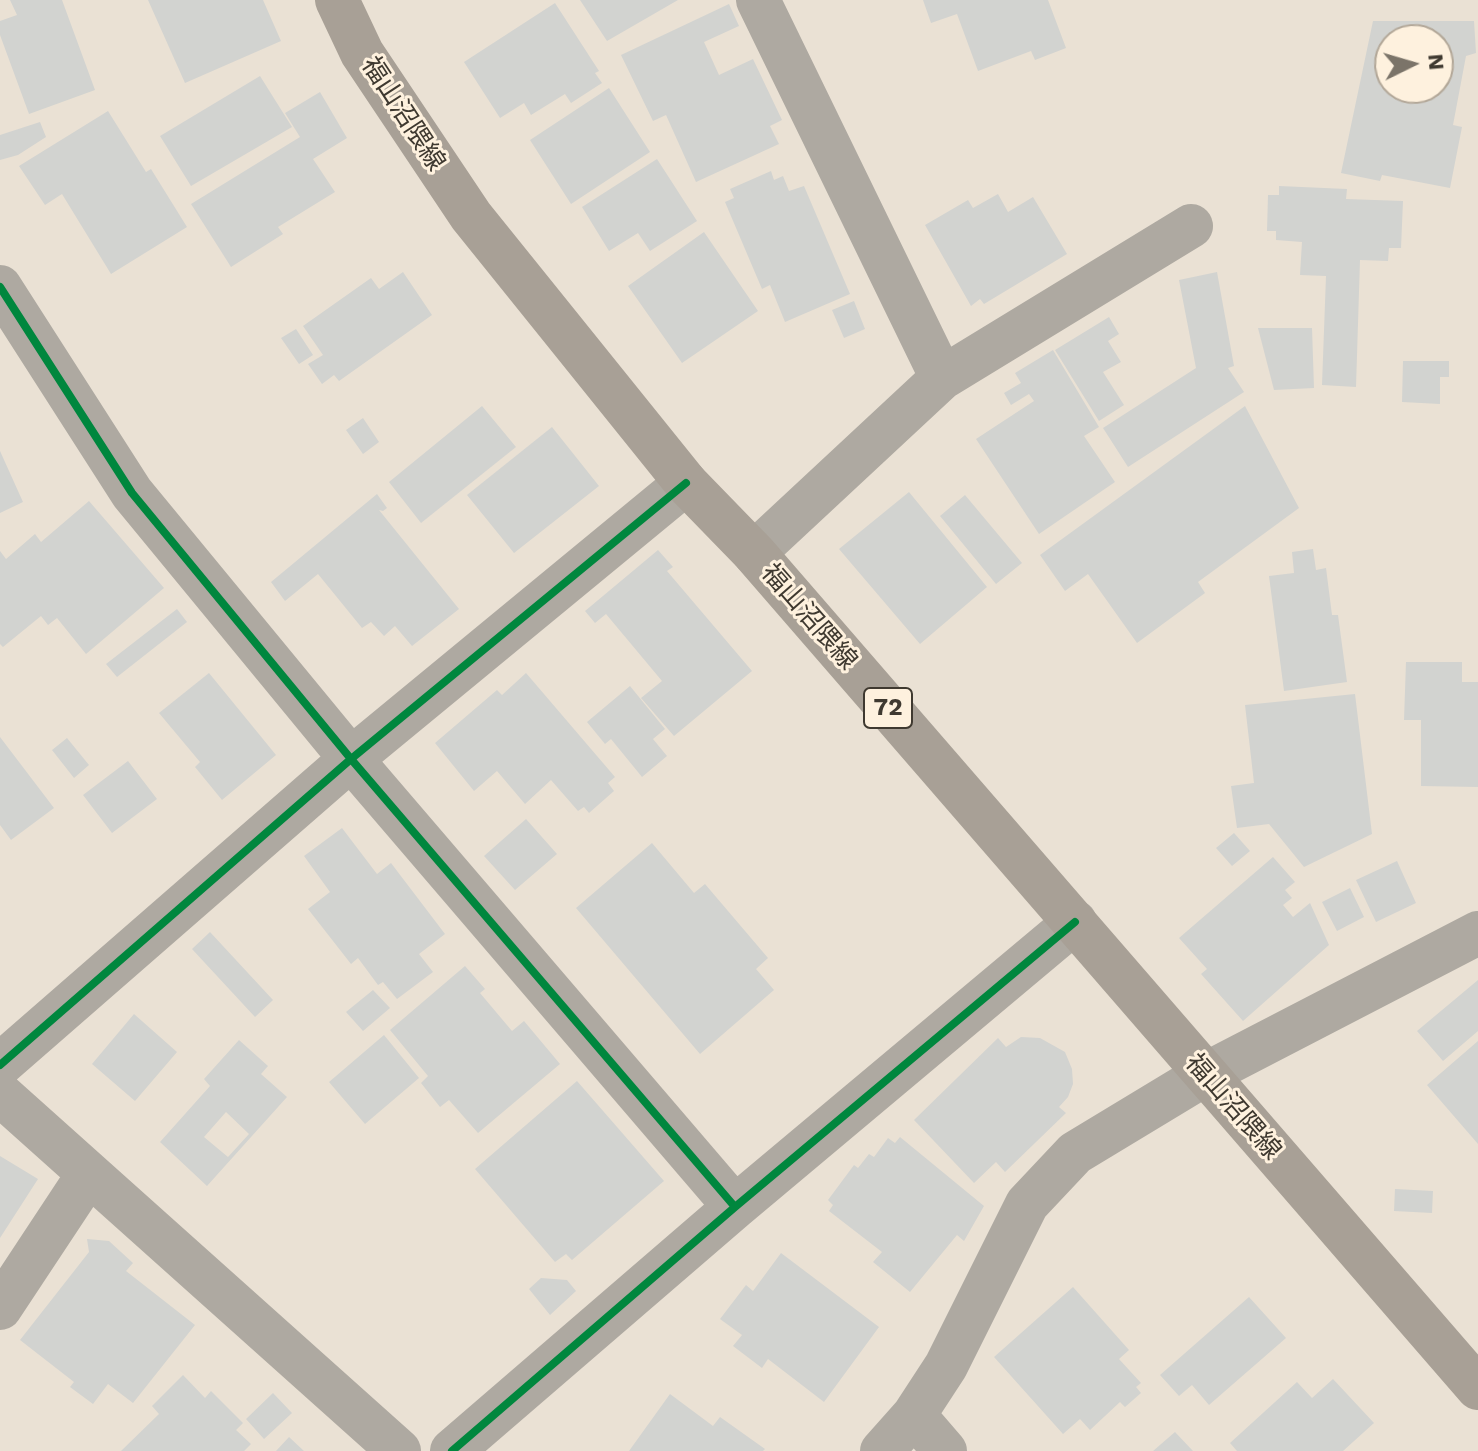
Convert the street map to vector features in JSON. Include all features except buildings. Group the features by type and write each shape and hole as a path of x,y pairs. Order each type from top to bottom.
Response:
{"main road":[{"name":"福山沼隈線","path":"337,0 362,53 471,216 686,483 754,553 1478,1388"}],"street":[{"path":"758,0 942,378"},
{"path":"754,553 942,378 1191,226"},
{"path":"0,287 132,493 351,759 735,1207"},
{"path":"0,1065 351,759 686,483"},
{"path":"452,1451 735,1207 1075,922"},
{"path":"882,1451 914,1415 946,1366 1027,1204 1075,1153 1204,1075 1478,933"},
{"path":"0,1094 399,1451"},
{"path":"0,1308 88,1175"},
{"path":"914,1415 945,1451"}],"cycle path":[{"path":"0,287 132,493 351,759 735,1207"},
{"path":"0,1065 351,759 686,483"},
{"path":"452,1451 735,1207 1075,922"}]}
